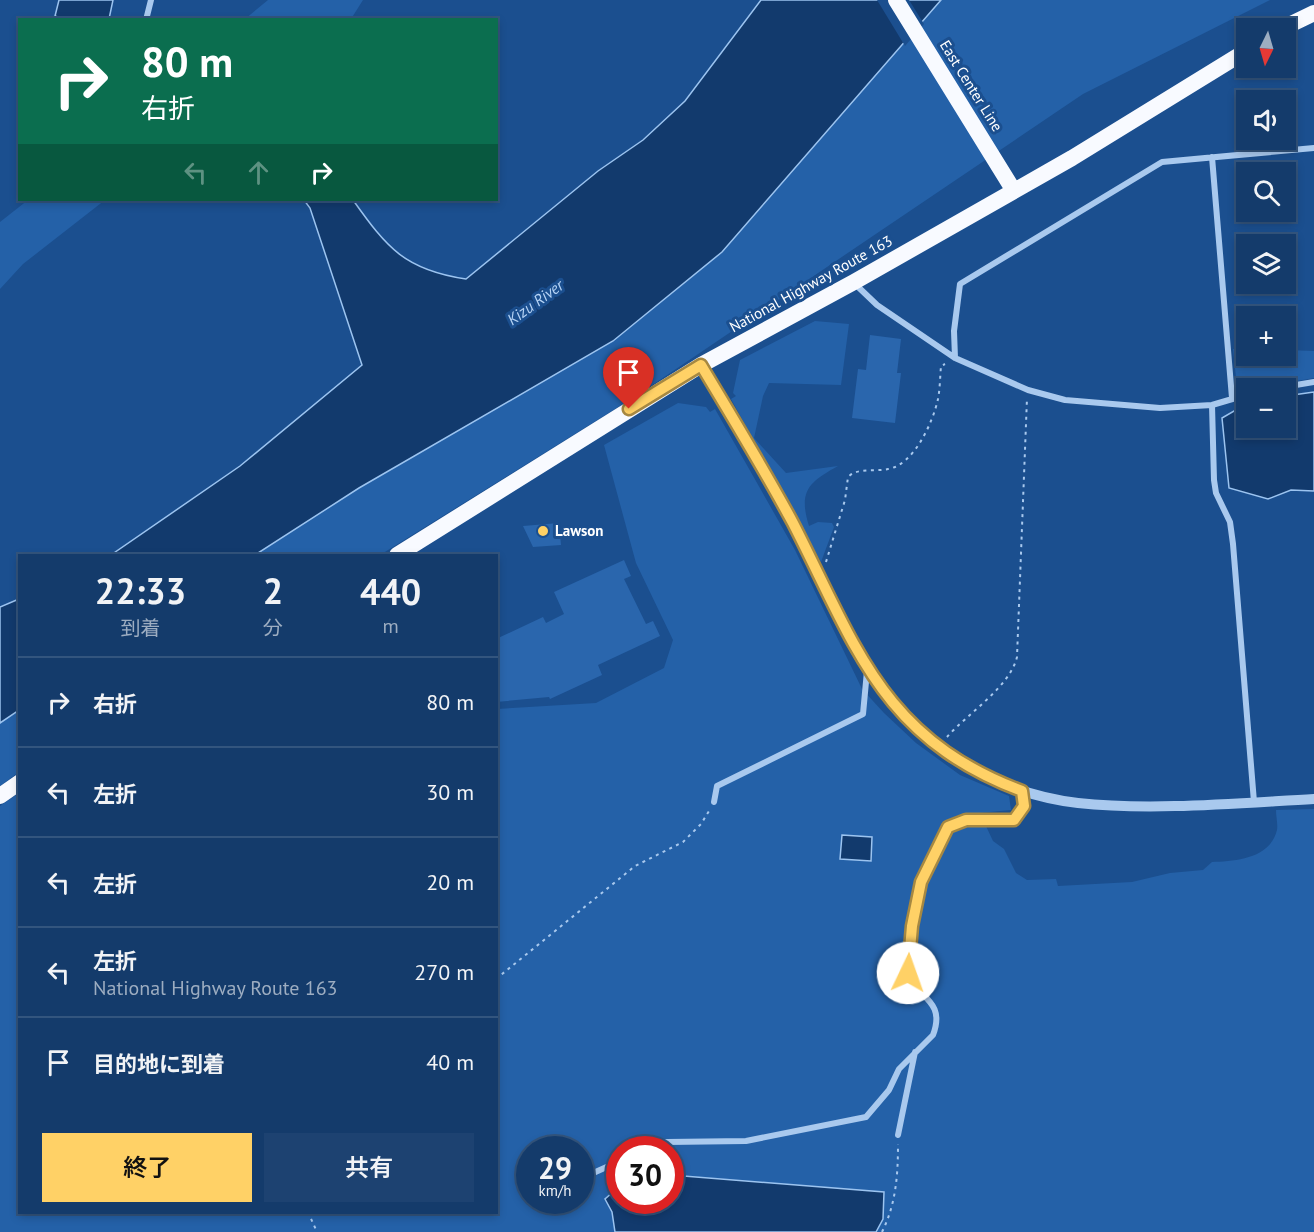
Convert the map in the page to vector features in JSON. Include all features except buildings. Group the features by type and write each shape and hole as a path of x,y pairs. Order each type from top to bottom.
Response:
{"highway":[{"name":"East Center Line","path":"896,0 1014,191"},
{"path":"1296,22 1314,13"},
{"name":"National Highway Route 163","path":"399,554 701,365 1014,191 1236,57"},
{"path":"0,796 18,784"}],"street":[{"path":"146,18 151,0"},
{"path":"955,358 954,331 960,284 1162,162 1314,148"},
{"path":"1212,157 1232,398"},
{"path":"854,282 877,305 955,358 1028,390 1065,400 1160,408 1212,405 1236,397"},
{"path":"701,365 769,478 867,670 896,708 938,747 992,780 1022,791 1077,803 1125,805 1314,799"},
{"path":"1296,385 1314,382"},
{"path":"1212,405 1214,480 1216,493 1230,522 1233,544 1254,802"},
{"path":"714,802 717,786 863,714 867,670"},
{"path":"684,1142 746,1141 866,1117 889,1090 899,1069 933,1035 937,1022 932,1003 913,984 906,968 921,882 948,827 966,820 1014,820 1024,806 1022,791"},
{"path":"898,1135 915,1052"}],"path":[{"path":"820,576 841,514 848,477 853,472 890,469 903,463 912,453 938,400 940,366 955,358"},
{"path":"938,747 962,720 992,694 1016,663 1028,390"},
{"path":"498,977 635,866 683,842 701,824 714,802"},
{"path":"882,1232 889,1218 898,1178 898,1135"},
{"path":"309,1214 316,1232"}],"shaded area":[{"path":"268,0 363,0 352,18 246,18"},
{"path":"941,0 1270,0 1083,94 639,394 382,554 257,554 359,488 613,341 722,252"},
{"path":"27,201 104,201 23,264 0,289 0,222"},
{"path":"815,321 849,324 841,385 769,383 763,396 754,438 786,473 838,466 813,483 806,496 809,526 818,522 832,523 834,527 821,562 731,399 736,396 733,393 740,360"},
{"path":"1233,349 1236,349 1236,366 1296,366 1296,350 1314,351 1314,378 1296,381 1296,378 1236,378"},
{"path":"678,403 706,407 710,412 715,409 795,550 862,689 916,743 960,775 1009,796 1011,810 958,815 945,822 949,830 966,824 985,824 993,841 1004,849 1016,873 1027,880 1056,879 1058,886 1132,882 1170,873 1203,870 1212,862 1241,859 1259,853 1267,847 1277,830 1276,810 1314,809 1314,1232 876,1232 883,1219 884,1192 684,1176 684,1136 606,1136 606,1214 612,1214 615,1232 0,1232 0,806 18,794 18,1214 498,1214 498,709 596,703 664,668 673,640 636,563 604,445"},
{"path":"18,711 18,773 0,786 0,723"}],"water":[{"path":"59,0 113,0 109,18 55,16"},
{"name":"Kizu River","path":"761,0 941,0 722,252 613,341 359,488 257,554 112,554 240,466 362,365 310,208 305,201 354,201 376,231 399,254 427,270 466,279 598,171 643,140 685,101"},
{"path":"1314,392 1314,491 1291,490 1268,499 1229,488 1222,418 1236,410 1236,438 1296,438 1296,395"},
{"path":"18,599 18,711 0,723 0,607"},
{"path":"842,835 872,837 871,861 840,859"},
{"path":"684,1176 884,1192 883,1219 876,1232 615,1232 612,1214 684,1214"}],"pier":[{"path":"877,0 909,0 924,24 905,46"}],"place":[{"name":"Lawson","path":"543,531"}],"route":[{"path":"629,409 701,365 769,478 867,670 896,708 929,740 964,765 992,780 1022,791 1024,795 1024,806 1014,820 966,820 948,827 921,882 906,962 908,973"}]}
